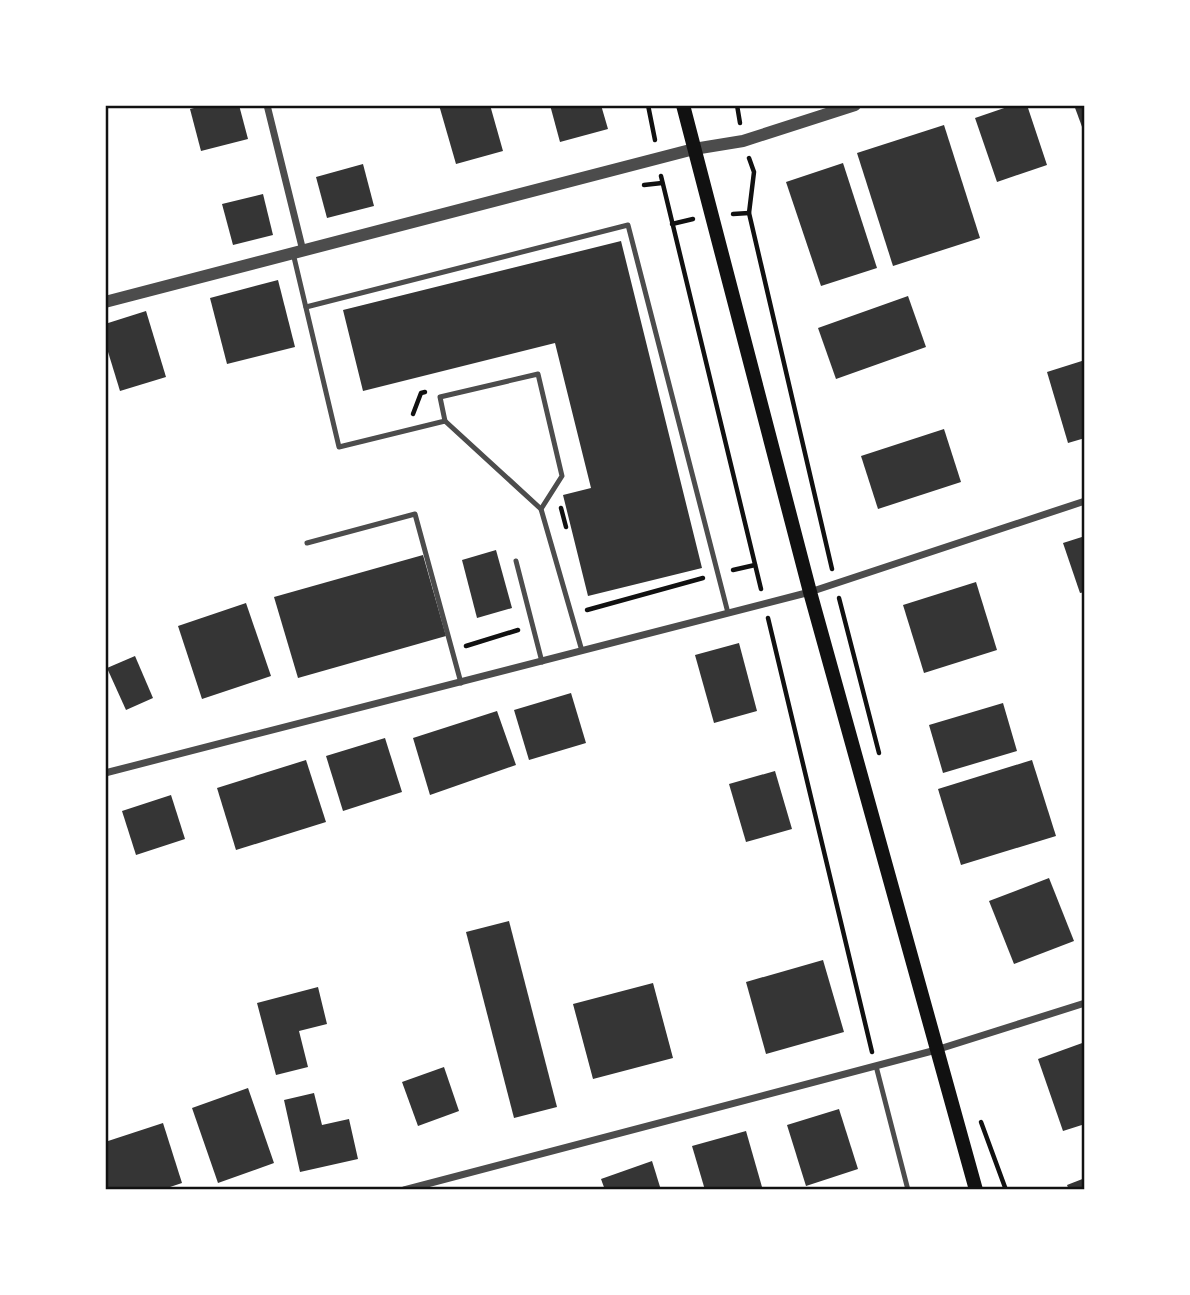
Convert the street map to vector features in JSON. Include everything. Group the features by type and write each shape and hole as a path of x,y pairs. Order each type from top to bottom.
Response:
{"main road":[{"path":"682,105 810,592 976,1190"}],"street":[{"path":"267,105 298,252"},
{"path":"105,302 694,149 743,141 855,105"},
{"path":"105,773 810,592 1085,501"},
{"path":"404,1190 936,1050 1085,1003"}],"lane":[{"path":"306,307 628,225 728,613"},
{"path":"298,252 306,307 339,447 445,421"},
{"path":"541,509 562,476 538,374 440,397 445,421 541,509 582,651"},
{"path":"307,543 415,514 461,683"},
{"path":"516,561 542,662"},
{"path":"876,1066 908,1190"}],"path":[{"path":"737,105 743,141 754,172 749,213 835,583 879,755"},
{"path":"571,615 712,575"},
{"path":"452,650 533,626"},
{"path":"980,1117 1006,1190"}],"building":[{"path":"206,105 239,105 248,139 201,151 190,109"},
{"path":"439,105 490,105 503,151 456,164"},
{"path":"550,105 601,105 608,129 560,142"},
{"path":"1013,105 1027,105 1047,165 997,182 975,118"},
{"path":"1074,105 1085,105 1085,135"},
{"path":"944,125 980,238 893,266 857,153"},
{"path":"843,163 877,268 821,286 786,182"},
{"path":"363,164 374,206 327,218 316,177"},
{"path":"263,194 273,235 233,245 222,204"},
{"path":"621,241 702,568 588,596 563,495 591,488 555,343 363,391 343,310"},
{"path":"278,280 295,347 227,364 210,298"},
{"path":"908,296 926,347 836,379 818,328"},
{"path":"146,311 166,377 120,391 105,342 105,324"},
{"path":"1085,360 1085,438 1068,443 1047,372"},
{"path":"944,429 961,482 878,509 861,456"},
{"path":"1085,536 1085,592 1080,593 1063,543"},
{"path":"496,550 512,608 477,618 462,560"},
{"path":"423,555 446,636 298,678 274,597"},
{"path":"976,582 997,650 924,673 903,605"},
{"path":"246,603 271,676 202,699 178,626"},
{"path":"739,643 757,711 714,723 695,655"},
{"path":"135,656 153,698 126,710 107,668"},
{"path":"571,693 586,743 529,760 514,710"},
{"path":"1003,703 1017,751 943,773 929,725"},
{"path":"497,711 516,765 430,795 413,738"},
{"path":"385,738 402,792 343,811 326,756"},
{"path":"306,760 326,822 236,850 217,788"},
{"path":"1032,760 1056,836 961,865 938,789"},
{"path":"775,771 792,829 746,842 729,784"},
{"path":"171,795 185,839 136,855 122,811"},
{"path":"1049,878 1074,941 1014,964 989,901"},
{"path":"509,921 557,1107 514,1118 466,932"},
{"path":"823,960 844,1032 766,1054 746,982"},
{"path":"653,983 673,1058 593,1079 573,1004"},
{"path":"318,987 327,1024 299,1031 308,1067 276,1075 257,1003"},
{"path":"1085,1042 1085,1124 1063,1131 1038,1059"},
{"path":"444,1067 459,1111 418,1126 402,1082"},
{"path":"248,1088 274,1163 218,1183 192,1108"},
{"path":"314,1093 322,1125 349,1119 358,1159 300,1172 284,1100"},
{"path":"839,1109 858,1169 806,1186 787,1125"},
{"path":"163,1123 182,1183 161,1190 105,1190 105,1142"},
{"path":"746,1131 762,1187 750,1190 705,1190 692,1146"},
{"path":"652,1161 661,1190 605,1190 601,1179"},
{"path":"1085,1178 1085,1190 1069,1190 1067,1185"}]}
